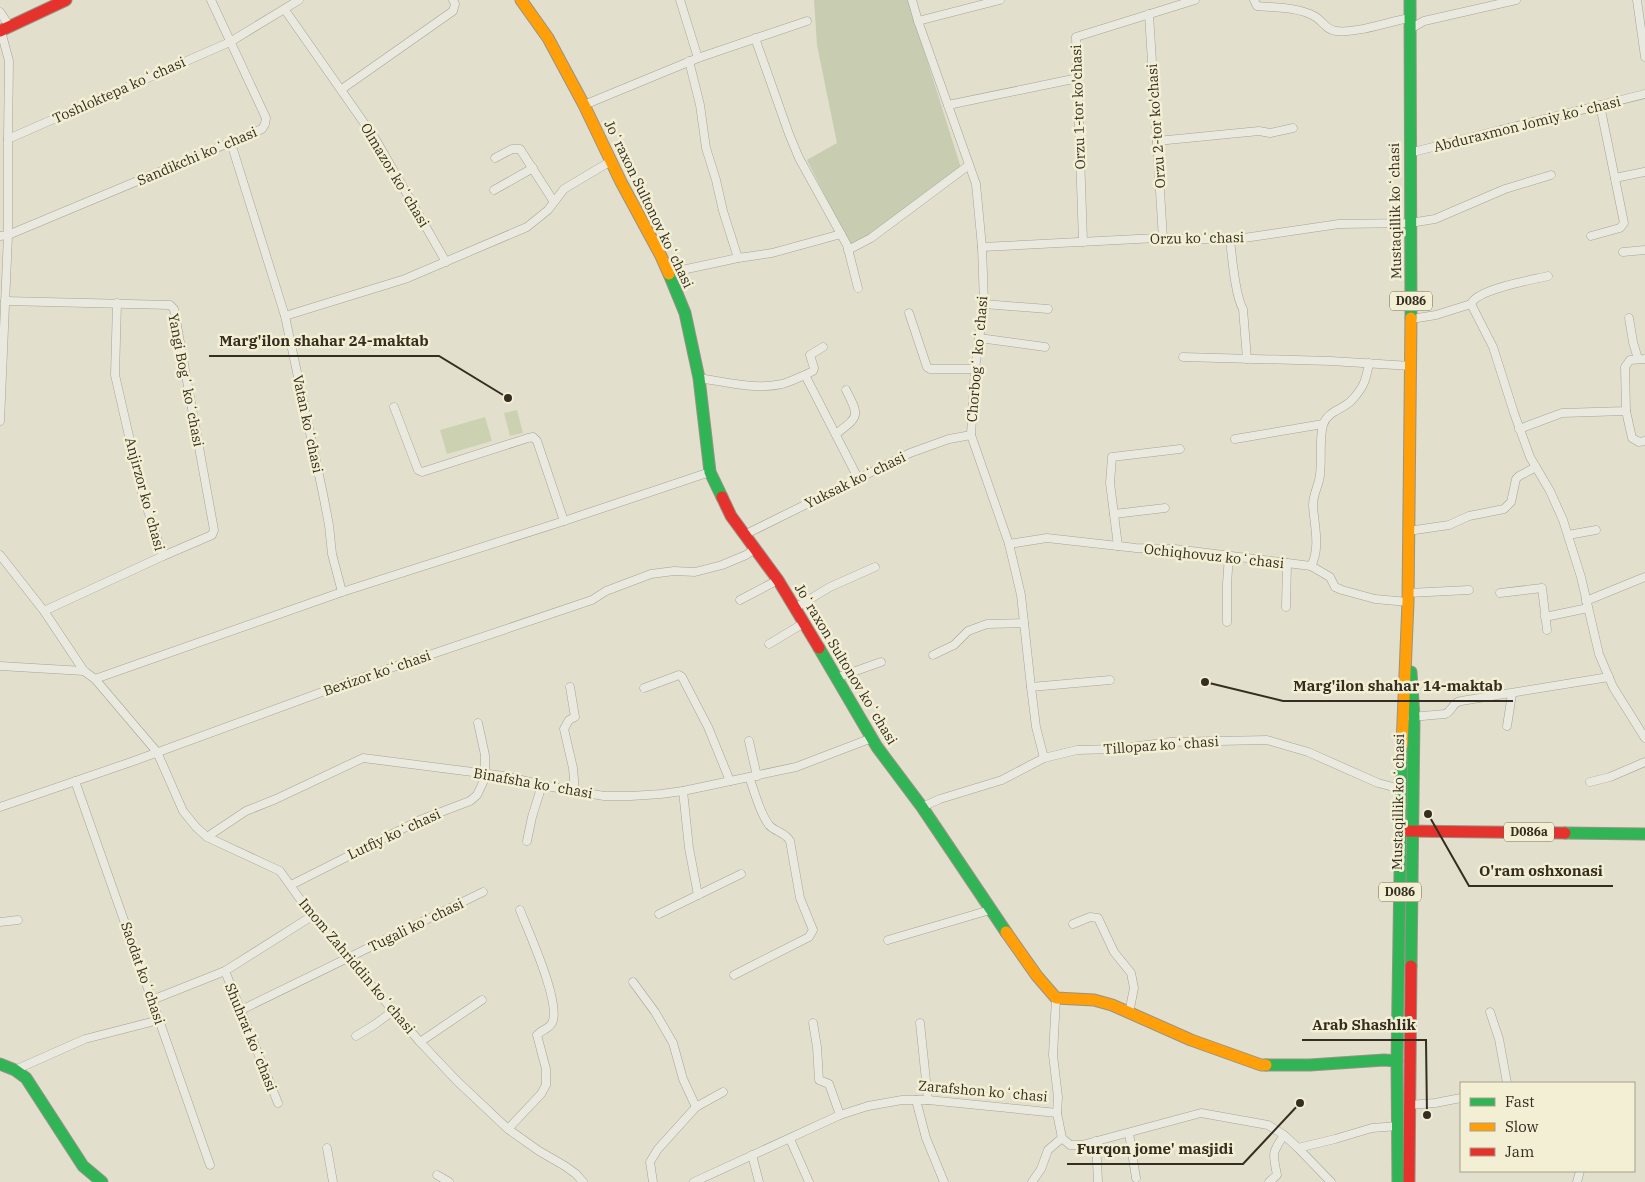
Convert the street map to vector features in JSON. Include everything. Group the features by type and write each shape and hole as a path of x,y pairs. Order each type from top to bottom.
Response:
{"main road":[{"path":"4,30 66,0"},
{"name":"Joʻraxon Sultonov koʻchasi","path":"521,0 548,38 584,105 610,161 660,256 685,313 700,378 710,472 731,516 778,580 872,738 922,807 990,910 1037,976 1056,998"},
{"name":"Mustaqillik koʻchasi","path":"1409,1182 1407,831 1408,531 1411,366 1410,0"},
{"name":"Mustaqillik koʻchasi","path":"1398,1182 1397,1060 1407,831 1401,790 1408,717"},
{"name":"D086a","path":"1407,831 1645,834"},
{"path":"1056,998 1094,1000 1112,1005 1191,1040 1261,1065 1310,1065 1397,1060"},
{"path":"0,1064 15,1070 26,1078 83,1166 97,1181"}],"street":[{"name":"Sandikchi koʻchasi","path":"4,235 262,129 266,118 211,0"},
{"path":"230,42 300,0"},
{"path":"342,89 453,11 455,4 453,0"},
{"path":"680,0 698,58"},
{"name":"Chorbogʻ koʻchasi","path":"912,0 976,184 982,247 984,304 975,369 971,435 1009,544 1021,595 1036,727 1044,758"},
{"path":"918,21 1000,0"},
{"name":"Orzu 1-tor ko'chasi","path":"1083,242 1076,37 1195,0"},
{"path":"1254,0 1257,6 1295,10 1315,16 1327,28 1336,31 1424,21 1516,0"},
{"path":"1638,0 1645,57"},
{"name":"Olmazor koʻchasi","path":"285,10 376,140 446,262"},
{"path":"0,12 8,61 4,97 8,139 4,235 5,301 2,317 0,421"},
{"name":"Orzu 2-tor ko'chasi","path":"1149,14 1163,239"},
{"path":"584,105 698,58 807,21"},
{"path":"755,38 799,158 848,250 858,288"},
{"name":"Toshloktepa koʻchasi","path":"8,139 230,42"},
{"path":"690,62 700,105 706,148 723,212 738,258"},
{"path":"948,105 1078,78"},
{"name":"Abduraxmon Jomiy koʻchasi","path":"1410,153 1645,94"},
{"path":"1591,236 1622,226 1624,223 1600,105"},
{"path":"1157,141 1259,132 1270,134 1293,128"},
{"name":"Vatan koʻchasi","path":"231,143 285,316 323,494 332,554 342,592"},
{"path":"495,158 518,148 554,202"},
{"path":"285,316 405,279 527,227 548,210 564,189 610,161"},
{"path":"848,250 871,238 969,164"},
{"path":"494,190 533,168"},
{"path":"1614,178 1644,172"},
{"name":"Orzu koʻchasi","path":"982,247 1163,239 1230,240 1339,224 1410,223 1436,219 1505,190 1551,175"},
{"path":"668,273 772,252 841,234"},
{"path":"1230,240 1236,281 1243,309 1247,359"},
{"path":"1623,252 1645,250"},
{"path":"1411,319 1436,315 1470,304 1474,298 1480,295 1517,283 1548,276"},
{"name":"Yangi Bogʻ koʻchasi","path":"5,301 170,305 174,308 214,530 212,535 163,556"},
{"name":"Anjirzor koʻchasi","path":"44,611 163,556 142,494 115,375 117,303"},
{"path":"984,304 1048,309"},
{"path":"1470,304 1493,347 1530,457 1563,520 1599,654 1613,687 1645,736"},
{"path":"909,313 927,368 975,369"},
{"path":"1629,318 1633,342 1642,359 1630,360 1625,367 1626,411 1632,438 1639,442 1645,441"},
{"path":"979,338 1045,347"},
{"path":"700,378 744,386 783,384 813,371 814,368 810,356 823,347"},
{"path":"1183,357 1411,366"},
{"path":"1311,566 1316,551 1316,520 1313,504 1320,477 1323,424 1335,410 1351,401 1364,385 1370,363"},
{"path":"804,375 858,478"},
{"path":"836,434 855,415 856,409 846,390"},
{"path":"394,408 418,470 422,472 533,437 537,441 564,521"},
{"path":"1520,429 1562,413 1626,411"},
{"path":"1235,439 1323,424"},
{"name":"Yuksak koʻchasi","path":"744,535 910,453 949,439 971,435"},
{"path":"1118,546 1110,483 1112,456 1180,449"},
{"path":"1408,531 1449,525 1469,516 1504,509 1511,502 1516,479 1536,467"},
{"path":"95,679 232,629 710,472"},
{"path":"1114,514 1165,508"},
{"path":"1568,535 1596,530"},
{"name":"Ochiqhovuz koʻchasi","path":"1009,544 1047,538 1118,546 1175,549 1311,566 1330,577 1336,587 1375,598 1408,598 1469,590"},
{"name":"Bexizor koʻchasi","path":"0,807 352,681 592,600 606,591 645,576 668,571 695,572 722,565 755,549"},
{"name":"Imom Zahriddin koʻchasi","path":"0,555 44,611 84,671 95,679 157,752 183,811 196,827 207,837 280,871 312,916 420,1042 457,1081 508,1129 539,1151 565,1166 583,1182"},
{"path":"1227,622 1229,555"},
{"path":"1286,607 1287,563"},
{"path":"795,608 830,587 875,567"},
{"path":"1545,617 1587,604 1645,577"},
{"path":"740,600 778,580"},
{"path":"1500,593 1542,588 1547,630"},
{"path":"769,644 804,623"},
{"path":"933,655 954,645 968,631 987,624 1024,623"},
{"path":"836,678 881,662"},
{"path":"0,666 84,671"},
{"path":"644,688 678,675 682,676 708,727 730,780"},
{"path":"1408,717 1445,714 1450,712 1457,701 1512,694 1609,677"},
{"path":"1031,687 1110,680"},
{"path":"570,687 575,717 569,720 564,729 573,768 575,791"},
{"path":"1507,726 1512,694"},
{"path":"478,723 485,755 486,774"},
{"name":"Binafsha koʻchasi","path":"207,837 246,811 363,758 504,776 604,796 631,796 683,791 796,766 872,738"},
{"name":"Tillopaz koʻchasi","path":"922,807 940,799 1002,780 1044,758 1077,750 1115,749 1170,742 1267,740 1308,752 1401,790"},
{"path":"734,975 809,938 813,930 800,898 790,841 787,836 773,828 768,822 753,776 749,741"},
{"path":"1590,782 1645,762"},
{"name":"Lutfiy koʻchasi","path":"291,885 420,820 470,801 478,795 486,774"},
{"name":"Saodat koʻchasi","path":"75,781 210,1165"},
{"path":"527,841 542,785"},
{"path":"683,791 689,848 698,895"},
{"path":"659,914 741,874"},
{"name":"Tugali koʻchasi","path":"241,1010 483,892"},
{"path":"508,1129 544,1090 547,1074 537,1035 540,1031 550,1026 553,1020 552,998 548,982 520,910"},
{"path":"888,940 990,910"},
{"path":"152,1000 225,971 312,916"},
{"path":"1073,924 1090,916 1098,918 1114,952 1131,973 1134,988 1129,1013"},
{"path":"0,922 18,920"},
{"name":"Shuhrat koʻchasi","path":"225,971 278,1103"},
{"path":"633,982 656,1012 673,1043 684,1079 696,1107"},
{"path":"1056,998 1053,1055 1058,1097 1057,1113"},
{"path":"420,1042 482,1000"},
{"path":"356,1036 393,1011"},
{"path":"1490,1012 1499,1040 1506,1082"},
{"path":"15,1070 85,1040 159,1020"},
{"path":"813,1023 819,1080 829,1084 840,1115"},
{"path":"920,1023 925,1055 928,1100"},
{"path":"653,1182 650,1166 658,1149 696,1107 723,1092"},
{"path":"1409,1105 1460,1098"},
{"name":"Zarafshon koʻchasi","path":"694,1182 840,1115 868,1106 902,1100 928,1100 1057,1113 1062,1138"},
{"path":"916,1100 926,1138 944,1182"},
{"path":"1032,1182 1041,1169 1048,1150 1062,1138 1070,1145 1082,1145 1201,1113 1268,1125 1284,1135 1331,1182"},
{"path":"1298,1148 1372,1128 1398,1126"},
{"path":"1129,1133 1136,1178"},
{"path":"1269,1182 1277,1176 1274,1164 1274,1151 1284,1135"},
{"path":"790,1139 809,1182"},
{"path":"1096,1141 1098,1182"},
{"path":"327,1148 333,1182"},
{"path":"752,1155 759,1182"},
{"path":"437,1175 449,1182"}],"green space":[{"path":"814,0 908,0 961,168 948,176 917,202 851,247 807,160 837,143 817,45"},
{"path":"517,410 523,433 510,436 504,413"},
{"path":"485,417 492,441 447,454 440,430"}],"traffic: fast":[{"path":"1410,0 1411,318"},
{"path":"669,274 685,313 699,378 710,472 722,497"},
{"path":"819,648 877,747 922,807 1006,932"},
{"path":"1411,672 1414,717 1411,966"},
{"path":"1398,1182 1397,1061 1402,746"},
{"path":"1565,833 1645,834"},
{"path":"1266,1065 1397,1061"},
{"path":"0,1064 15,1070 26,1078 83,1166 102,1182"}],"traffic: slow":[{"path":"521,0 548,38 669,274"},
{"path":"1402,746 1408,602 1411,318"},
{"path":"1006,932 1037,976 1056,998 1094,1000 1112,1005 1191,1040 1261,1065 1266,1065"}],"traffic: jam":[{"path":"0,31 66,0"},
{"path":"722,497 731,516 778,580 819,648"},
{"path":"1405,831 1565,833"},
{"path":"1409,1182 1411,966"}],"place":[{"name":"Marg'ilon shahar 24-maktab","path":"508,398"},
{"name":"Marg'ilon shahar 14-maktab","path":"1205,682"},
{"name":"O'ram oshxonasi","path":"1428,814"},
{"name":"Furqon jome' masjidi","path":"1300,1103"},
{"name":"Arab Shashlik","path":"1427,1115"}]}
